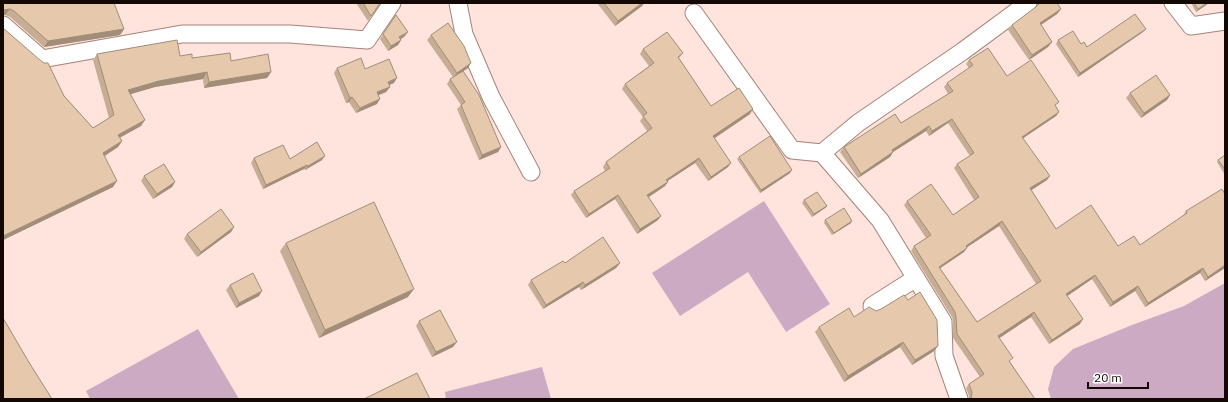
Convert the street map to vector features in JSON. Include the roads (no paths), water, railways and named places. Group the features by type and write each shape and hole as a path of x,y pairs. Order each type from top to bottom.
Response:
{"street":[{"path":"3,25 42,59 182,34 290,34 366,40 392,3"},
{"path":"458,3 464,34 491,97 531,172"},
{"path":"822,153 858,123 963,51 1028,3"},
{"path":"1173,3 1191,26 1225,21"},
{"path":"694,13 792,150 822,153 880,220 943,322 944,356 959,399"},
{"path":"872,306 916,278"}]}
